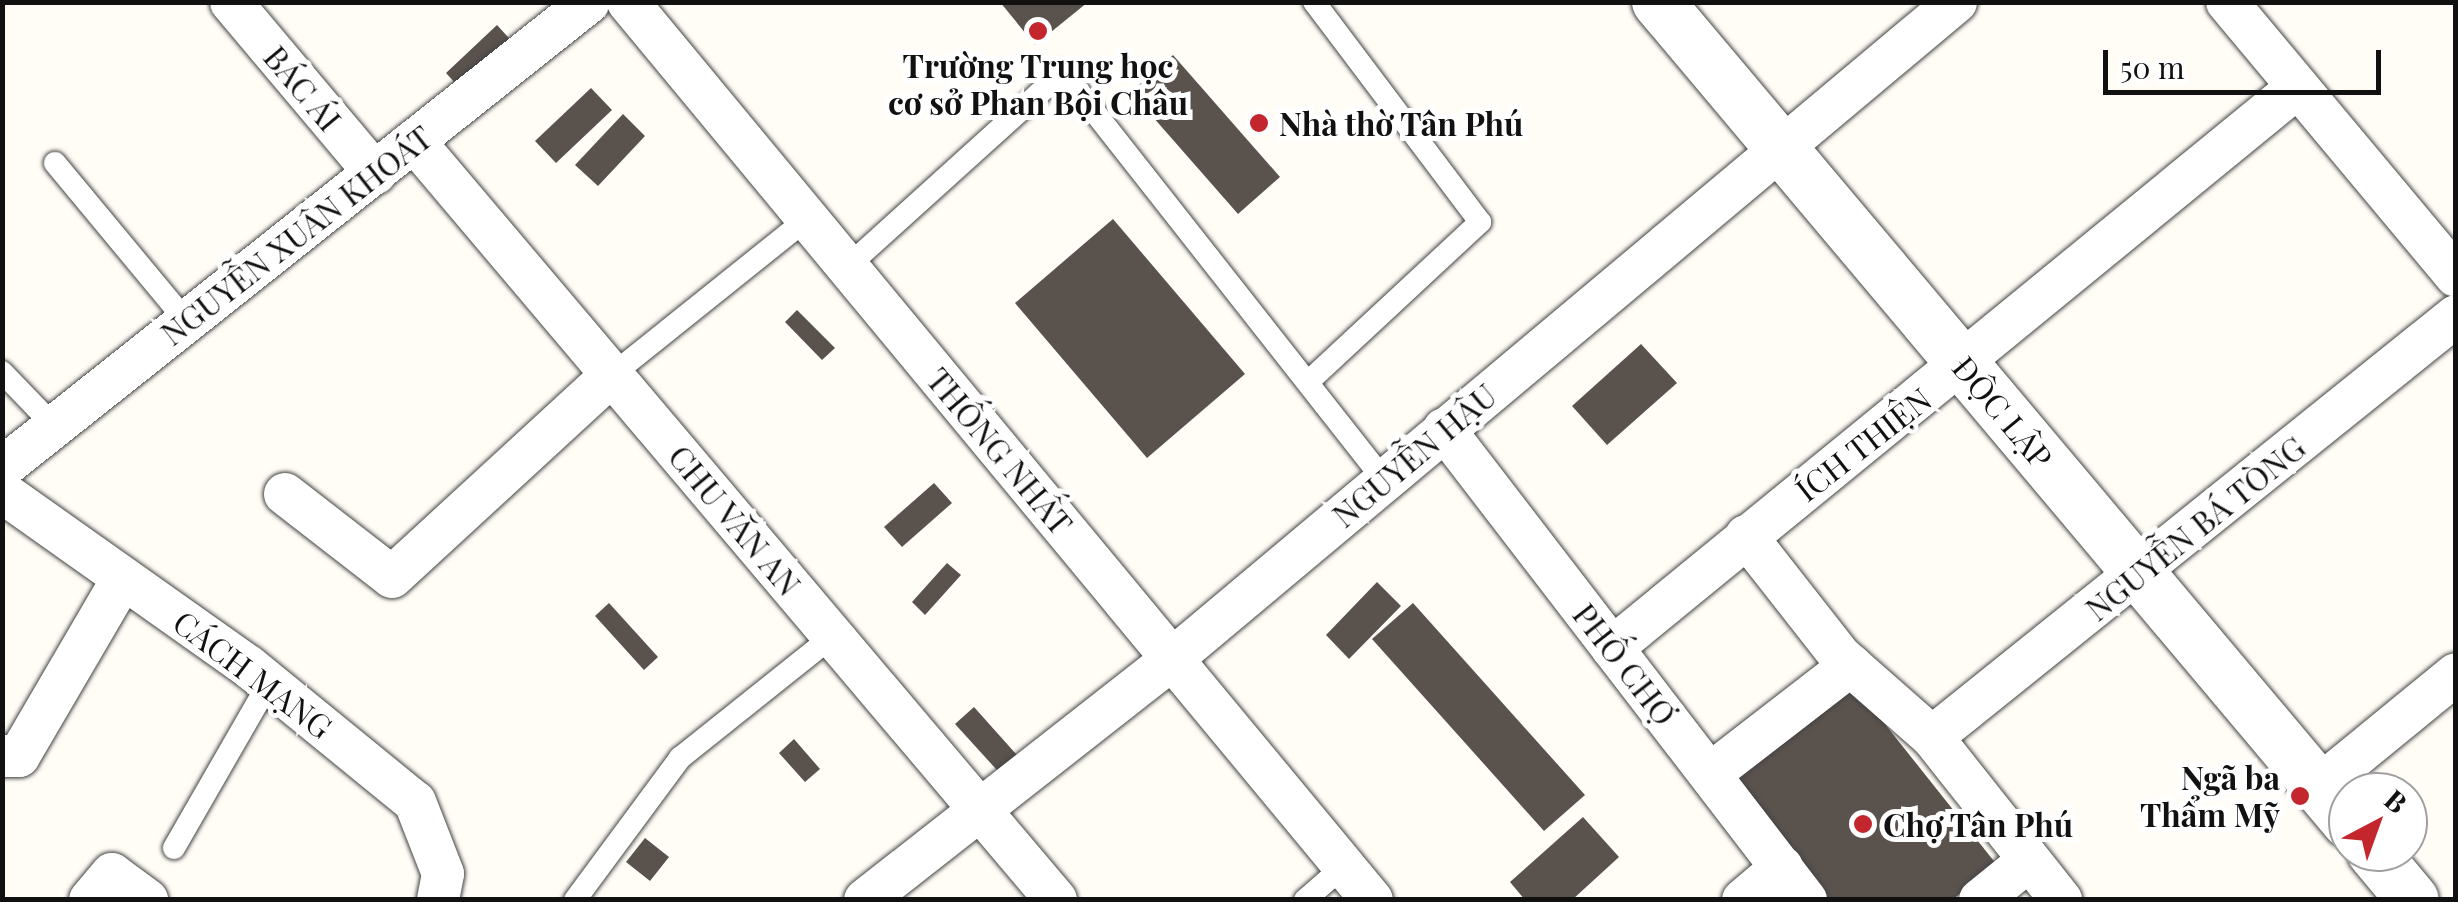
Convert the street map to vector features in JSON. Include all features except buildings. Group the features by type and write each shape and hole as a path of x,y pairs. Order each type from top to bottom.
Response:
{"street":[{"name":"BÁC ÁI","path":"231,2 374,172"},
{"name":"NGUYỄN XUÂN KHOÁT","path":"2,468 589,2"},
{"name":"THỐNG NHẤT","path":"628,2 1372,900"},
{"name":"ĐỘC LẬP","path":"1658,2 2328,799"},
{"name":"NGUYỄN HẬU","path":"865,900 1172,659 1444,429 1784,151 1956,2"},
{"path":"2227,2 2456,276"},
{"name":"ÍCH THIỆN","path":"1612,648 1746,536 1964,365 2298,87"},
{"name":"CHU VĂN AN","path":"414,141 1056,900"},
{"name":"NGUYỄN BÁ TÒNG","path":"1932,737 2140,574 2456,316"},
{"path":"284,494 392,577 612,375"},
{"name":"PHỐ CHỢ","path":"1444,429 1794,883"},
{"name":"CÁCH MẠNG","path":"2,492 268,683 414,802 443,874 438,900"},
{"path":"1746,536 1851,666 1932,737 2027,862 2061,900"},
{"path":"2,756 20,756 123,578"},
{"path":"1710,774 1851,666"},
{"path":"2364,772 2456,674"},
{"path":"1980,900 2027,862"},
{"path":"2390,872 2413,900"},
{"path":"90,900 112,874 148,900"},
{"path":"1742,900 1794,883"}],"lane":[{"path":"1308,382 1480,222 1314,2"},
{"path":"847,267 1063,72 1384,480"},
{"path":"55,162 187,322"},
{"path":"612,375 807,219"},
{"path":"2,372 55,426"},
{"path":"575,900 680,758 833,636"},
{"path":"174,848 268,683"},
{"path":"1305,900 1344,866"}],"place":[{"name":"Trường Trung học cơ sở Phan Bội Châu","path":"1038,31"},
{"name":"Nhà thờ Tân Phú","path":"1259,123"},
{"name":"Ngã ba Thẩm Mỹ","path":"2300,796"},
{"name":"Chợ Tân Phú","path":"1863,824"}]}
